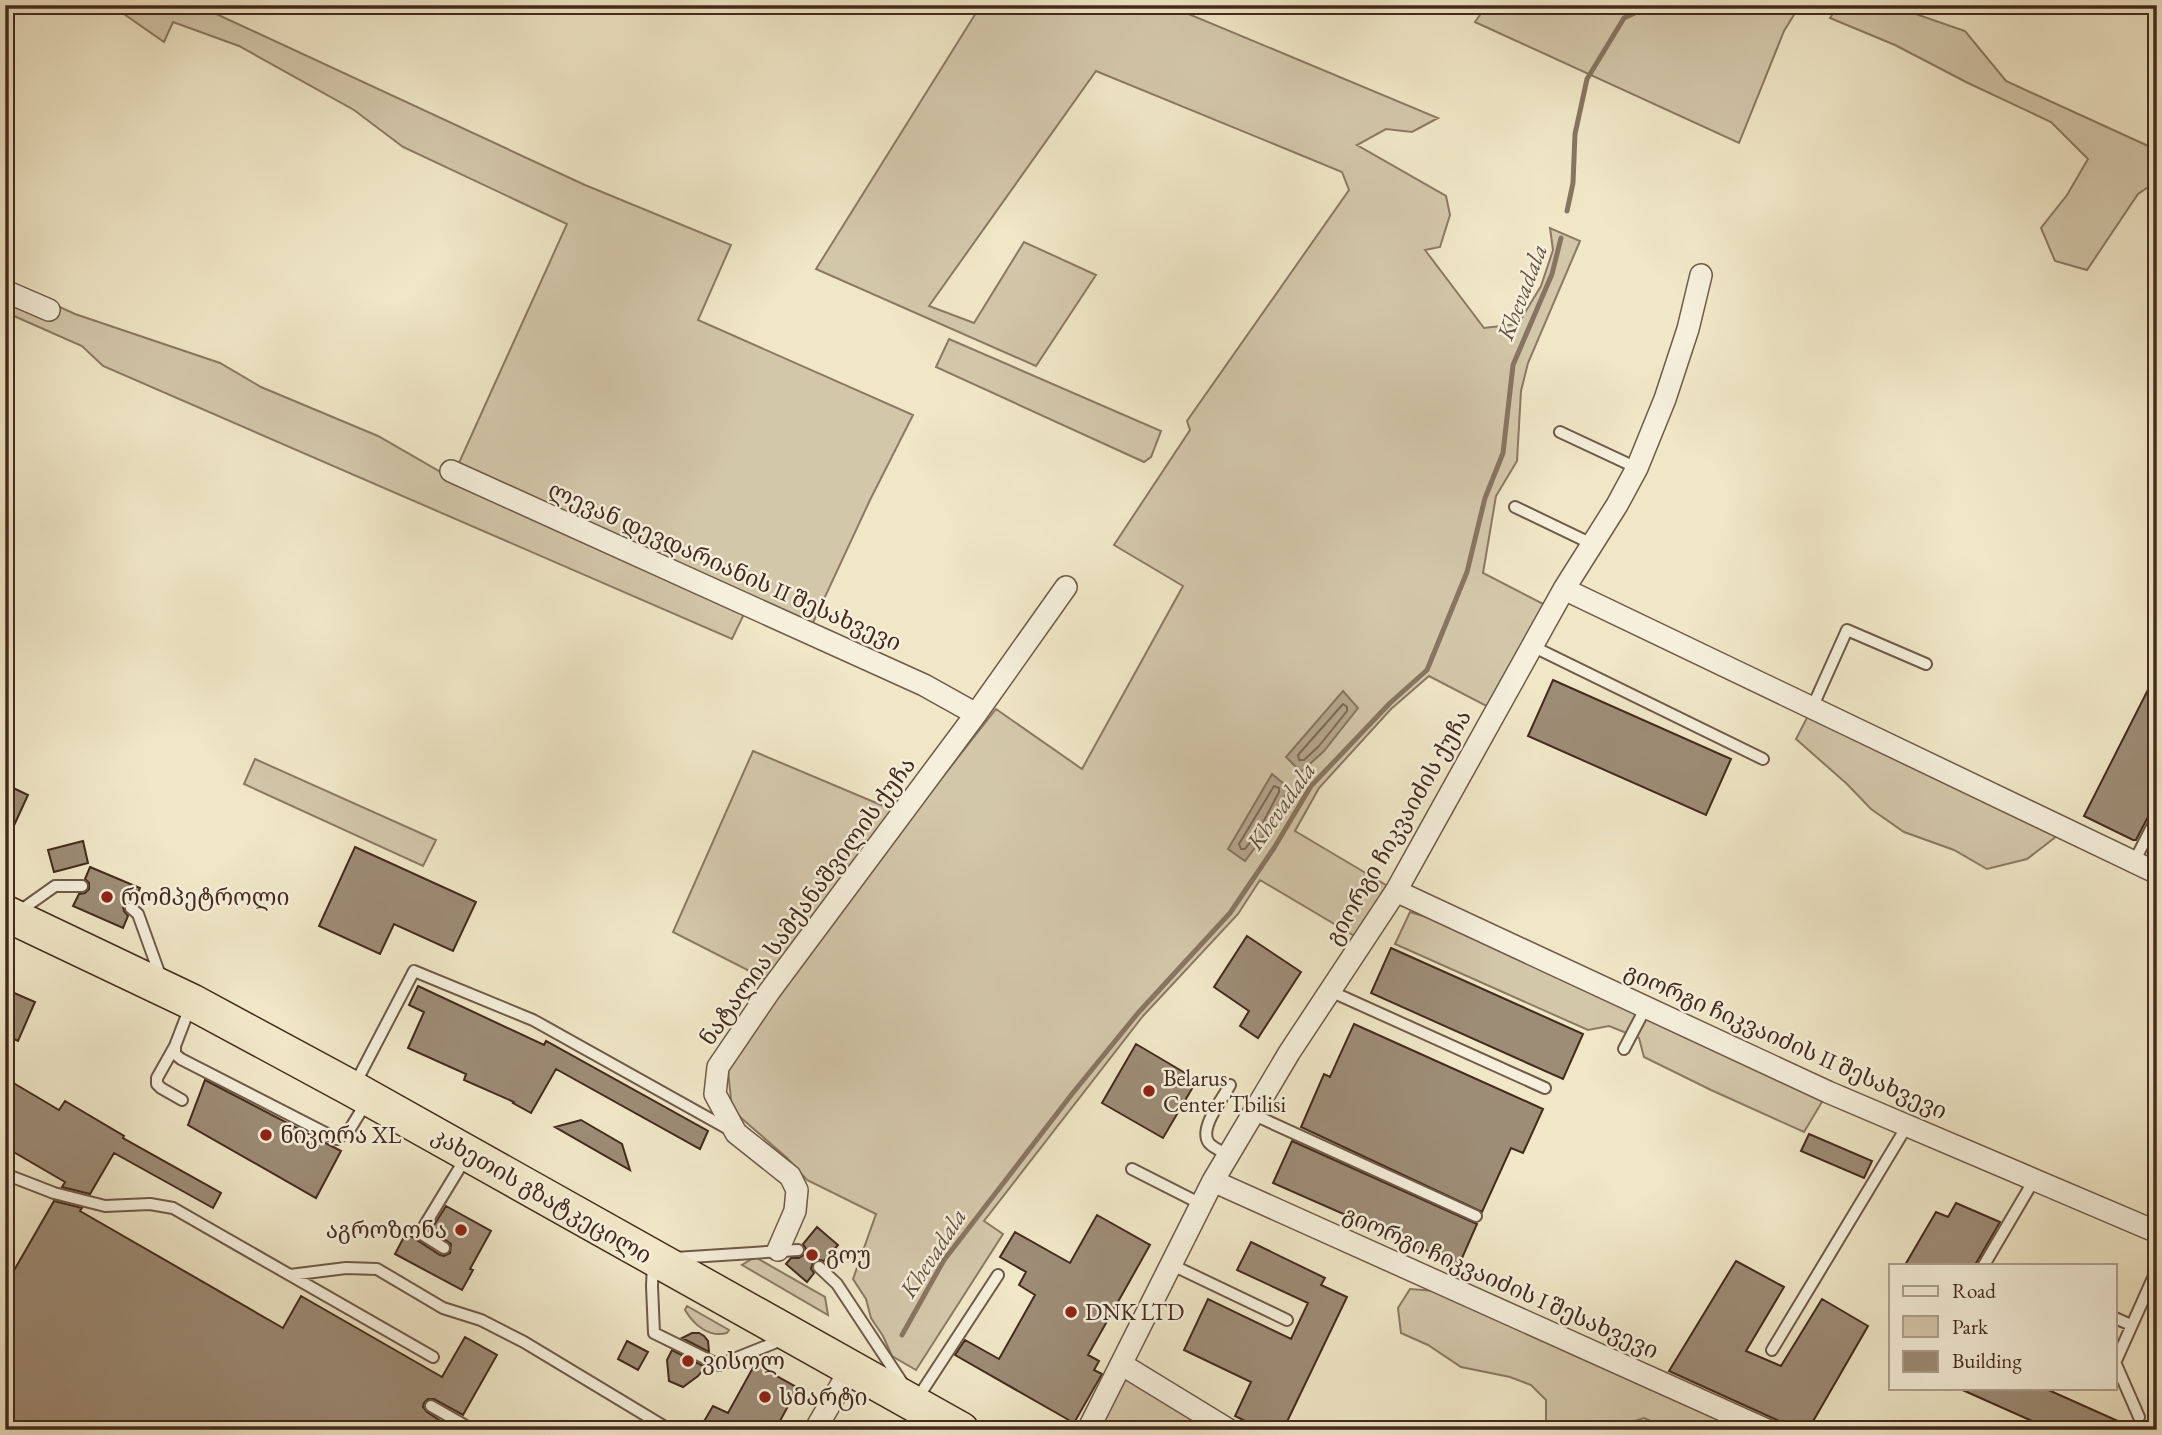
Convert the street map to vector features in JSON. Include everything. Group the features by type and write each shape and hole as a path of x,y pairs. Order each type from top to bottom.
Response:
{"highway":[{"name":"კახეთის გზატკეცილი","path":"9,914 178,994 361,1093 961,1430"}],"street":[{"name":"გიორგი ჩიკვაიძის ქუჩა","path":"1088,1430 1213,1181 1252,1114 1396,891 1564,589 1637,468 1665,399 1688,330 1700,275"},
{"path":"5,291 49,310"},
{"name":"ლევან დევდარიანის II შესახვევი","path":"451,471 924,685 976,714"},
{"name":"ნატალია სამქანაშვილის ქუჩა","path":"788,1250 797,1190 790,1176 736,1133 715,1094 718,1068 769,992 976,714 1066,587"},
{"path":"1564,589 2157,873"},
{"name":"გიორგი ჩიკვაიძის II შესახვევი","path":"1396,891 1828,1092 2157,1232"},
{"name":"გიორგი ჩიკვაიძის I შესახვევი","path":"1213,1181 1767,1430"},
{"path":"1121,1364 1229,1430"},
{"path":"815,1430 850,1368"}],"lane":[{"path":"1560,432 1637,468"},
{"path":"1515,507 1592,544"},
{"path":"1812,708 1847,629 1926,664"},
{"path":"1532,646 1763,759"},
{"path":"2134,862 2157,817"},
{"path":"9,914 55,886 82,886"},
{"path":"131,908 138,914 178,994 175,1054 337,1139 349,1129 361,1093 414,971 533,1020 736,1133"},
{"path":"1330,991 1545,1088"},
{"path":"1624,1049 1647,1007"},
{"path":"175,1046 157,1083 182,1100"},
{"path":"1228,1155 1209,1144 1206,1126 1230,1085"},
{"path":"1252,1114 1476,1216"},
{"path":"1772,1350 1907,1126"},
{"path":"444,1248 420,1233 468,1153"},
{"path":"1132,1169 1201,1204"},
{"path":"5,1174 54,1193 105,1206 150,1204 173,1208 433,1357"},
{"path":"1985,1264 2034,1180"},
{"name":"ნატალია სამქანაშვილის ქუჩა","path":"654,1259 788,1250"},
{"path":"654,1259 654,1333 719,1365 794,1335"},
{"path":"1170,1264 1287,1320"},
{"path":"820,1267 837,1284 915,1403 998,1275"},
{"path":"290,1275 346,1268 377,1269 443,1308 481,1320 524,1342 666,1429"},
{"path":"2116,1360 2157,1269"},
{"path":"2116,1318 2131,1325"},
{"path":"2116,1364 2139,1417"},
{"path":"431,1406 473,1430"}],"green space":[{"path":"111,5 197,5 585,185 731,245 698,320 913,415 811,627 458,465 567,224 403,147 354,110 239,46 173,22 164,42"},
{"path":"960,5 1167,5 1438,118 1412,132 1386,129 1357,145 1446,196 1450,215 1440,247 1425,250 1484,328 1518,324 1541,286 1553,250 1550,228 1580,241 1528,363 1521,391 1517,461 1496,496 1483,573 1553,609 1496,711 1429,676 1391,709 1319,788 1295,831 1396,891 1363,941 1260,880 1238,914 1143,1016 984,1221 1003,1234 916,1370 892,1356 871,1318 866,1299 853,1279 876,1214 807,1180 787,1158 732,1110 728,1070 809,947 996,709 1082,769 1183,586 1114,545 1190,430 1187,421 1349,190 1342,172 1096,71 929,306 974,323 1024,242 1096,275 1036,366 816,269 976,13"},
{"path":"1487,5 1800,5 1784,31 1739,143 1475,22"},
{"path":"1839,5 1890,5 1965,31 2006,81 2157,150 2157,181 2138,194 2087,270 2055,261 2041,228 2067,195 2088,159 2051,122 1895,45 1830,18"},
{"path":"5,295 36,296 75,314 220,363 261,387 378,436 446,475 745,612 732,639 103,366 82,346 5,312"},
{"path":"949,339 1161,431 1151,457 1144,462 936,367"},
{"path":"1812,708 2066,829 2027,859 1987,869 1954,850 1904,832 1871,809 1796,739"},
{"path":"753,751 893,810 769,981 673,932"},
{"path":"255,759 436,840 423,866 244,784"},
{"path":"1410,912 1501,940 1828,1092 1804,1132 1644,1057 1639,1038 1609,1026 1588,1030 1395,944"},
{"path":"755,1257 825,1297 828,1315 742,1265"},
{"path":"1410,1289 1461,1293 1767,1430 1673,1430 1644,1418 1622,1425 1595,1422 1580,1430 1517,1430 1519,1424 1546,1421 1546,1400 1531,1385 1510,1377 1461,1367 1428,1345 1401,1333 1398,1308"},
{"path":"687,1306 729,1330 720,1334 708,1332 689,1316 685,1310"},
{"path":"1121,1364 1229,1430 1088,1430"}],"water":[{"path":"1343,691 1358,708 1324,751 1301,772 1286,757"},
{"path":"1272,774 1289,788 1264,835 1245,861 1228,849"}],"building":[{"path":"2157,672 2157,809 2150,813 2136,840 2133,840 2084,816"},
{"path":"1553,680 1731,759 1706,815 1528,736"},
{"path":"5,784 28,795 5,845"},
{"path":"83,841 88,863 54,872 48,850"},
{"path":"355,847 476,902 453,951 394,924 380,954 319,926"},
{"name":"რომპეტროლი","path":"90,867 140,888 134,901 128,901 123,906 128,916 123,928 73,906 79,894 89,889 89,883 85,879"},
{"path":"1247,936 1301,972 1258,1038 1240,1026 1249,1011 1214,987"},
{"path":"1391,948 1583,1034 1563,1079 1371,993"},
{"path":"418,986 544,1045 546,1041 708,1131 700,1149 556,1069 531,1113 514,1102 464,1080 466,1074 408,1048 424,1012 409,1005"},
{"path":"5,989 35,1002 18,1041 5,1035"},
{"path":"1354,1024 1543,1109 1523,1153 1511,1148 1482,1212 1301,1127 1324,1074 1330,1077"},
{"name":"Belarus Center Tbilisi","path":"1136,1044 1197,1080 1163,1138 1102,1103"},
{"path":"5,1078 59,1110 65,1101 124,1136 123,1138 221,1193 213,1208 114,1153 90,1194 62,1187 65,1182 5,1147"},
{"path":"205,1080 341,1151 316,1198 188,1125"},
{"path":"581,1120 622,1144 630,1170 555,1127"},
{"path":"1809,1134 1872,1161 1864,1178 1801,1151"},
{"path":"1292,1141 1477,1224 1459,1265 1273,1183"},
{"path":"54,1201 82,1208 80,1211 283,1328 301,1296 442,1377 465,1337 497,1355 463,1415 434,1399 428,1399 424,1403 423,1407 427,1412 454,1430 19,1430 5,1422 5,1286"},
{"path":"1956,1203 2000,1222 1976,1264 1906,1264 1936,1212 1948,1217"},
{"path":"446,1206 491,1231 462,1290 395,1254 406,1233 440,1255 450,1253 451,1244 431,1230"},
{"path":"1097,1215 1150,1245 1088,1355 1099,1361 1094,1370 1102,1374 1074,1423 955,1355 965,1340 999,1359 1035,1295 1019,1285 1026,1272 1000,1257 1015,1232 1070,1263"},
{"path":"817,1227 838,1245 824,1261 817,1259 813,1262 811,1269 814,1273 807,1282 786,1264 791,1258 799,1258 805,1254 803,1244"},
{"path":"1251,1242 1325,1278 1321,1285 1347,1297 1283,1430 1263,1430 1235,1416 1251,1382 1184,1350 1208,1299 1291,1339 1308,1303 1237,1270"},
{"path":"1736,1261 1784,1287 1746,1351 1781,1366 1822,1299 1868,1326 1808,1430 1799,1430 1669,1371"},
{"path":"692,1333 704,1336 708,1341 709,1352 682,1338"},
{"path":"627,1341 648,1352 638,1370 618,1359"},
{"path":"672,1350 705,1367 683,1387 669,1381 667,1360"},
{"name":"სმარტი","path":"755,1364 798,1388 775,1430 699,1430 713,1406 728,1413"},
{"path":"1962,1390 2048,1390 2138,1430 2052,1430"}],"waterway":[{"name":"Khevadala","path":"1567,211 1573,183 1575,134 1587,79 1624,18 1652,5"},
{"name":"Khevadala","path":"902,1335 944,1260 1138,1013 1230,913 1274,848 1311,786 1390,703 1427,670 1467,572 1485,498 1503,453 1513,365 1552,274 1561,238"}],"place":[{"name":"რომპეტროლი","path":"107,897"},
{"name":"Belarus Center Tbilisi","path":"1149,1091"},
{"name":"ნიკორა XL","path":"266,1135"},
{"name":"აგროზონა","path":"461,1230"},
{"name":"გოუ","path":"812,1255"},
{"name":"DNK LTD","path":"1071,1312"},
{"name":"ვისოლ","path":"688,1361"},
{"name":"სმარტი","path":"765,1397"}]}
